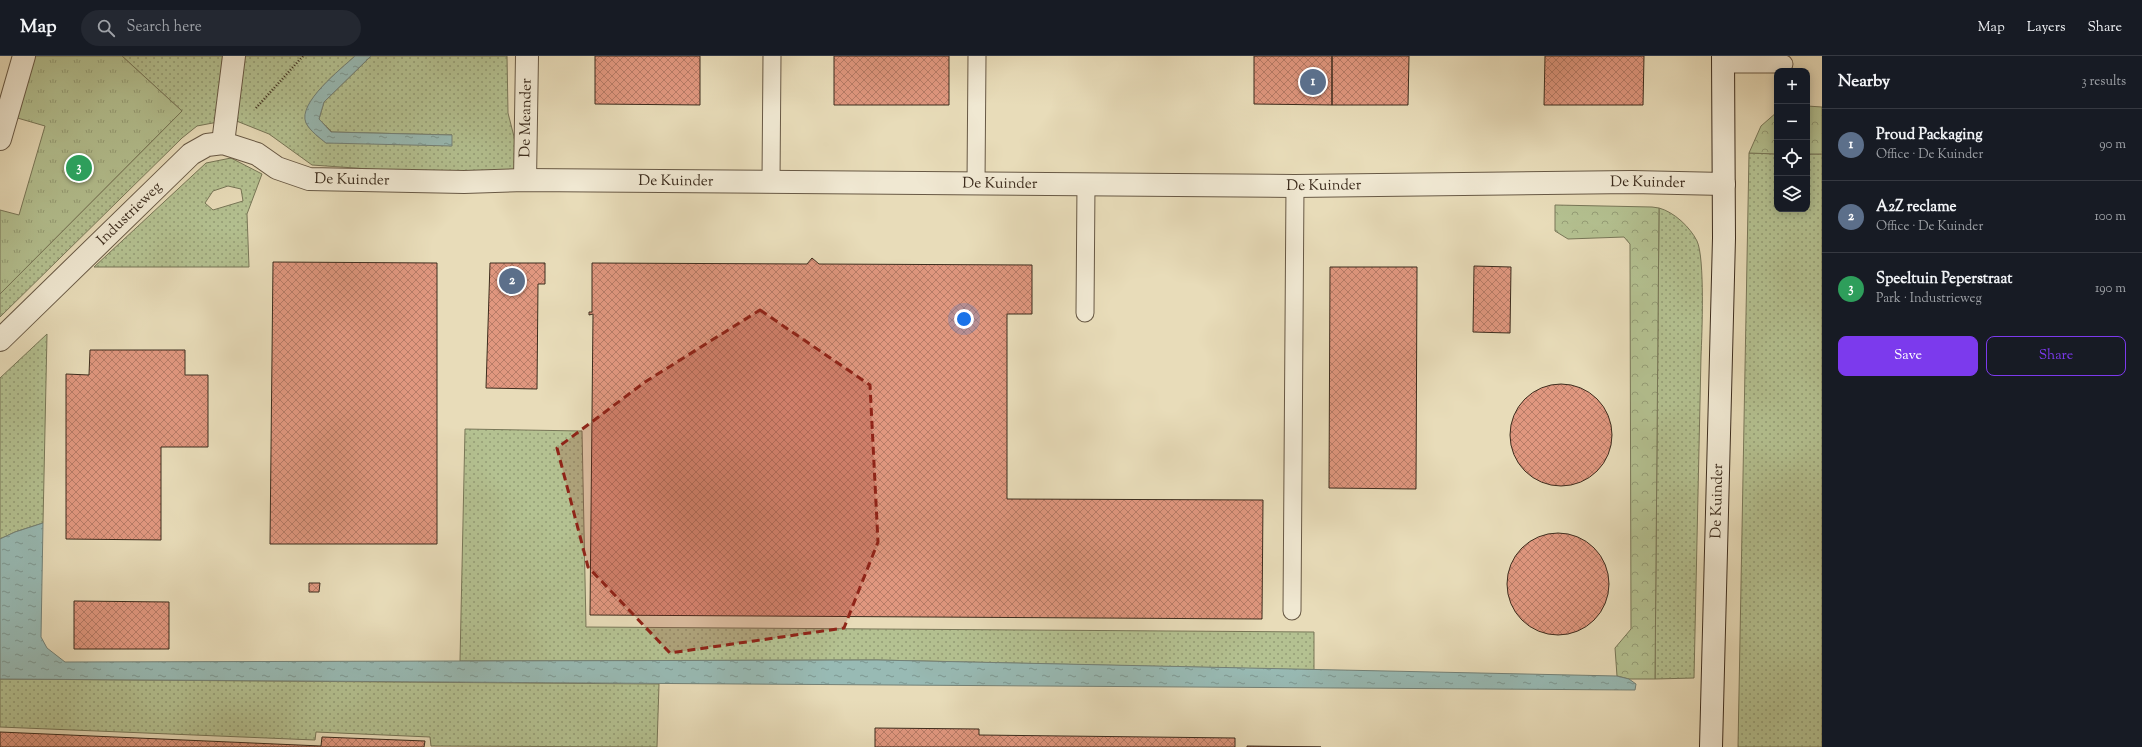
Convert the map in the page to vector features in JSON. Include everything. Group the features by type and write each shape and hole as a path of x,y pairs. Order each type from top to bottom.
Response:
{"street":[{"path":"0,139 24,56"},
{"path":"223,143 234,56"},
{"name":"De Meander","path":"524,180 527,56"},
{"name":"De Kuinder","path":"1711,747 1724,184 1723,60"},
{"name":"Industrieweg","path":"0,340 191,154 206,145 223,143 257,154 277,168"},
{"name":"De Kuinder","path":"277,168 309,179 464,182 524,180 770,181 1295,186 1632,182 1724,184"}],"lane":[{"path":"770,181 772,56"},
{"path":"976,183 977,56"},
{"path":"1723,60 1784,64"},
{"path":"1085,314 1086,184"},
{"path":"1292,611 1295,186"}],"path":[{"path":"255,108 303,56"}],"highlighted area":[{"path":"760,310 870,385 878,542 844,628 670,653 588,567 557,448 645,382"}],"green space":[{"path":"31,56 122,56 182,111 0,294 0,210 19,215 45,126 14,117"},
{"path":"122,56 225,56 218,122 197,126 182,138 0,317 0,294 182,111"},
{"path":"243,56 355,56 322,87 308,106 306,116 308,127 326,143 452,135 332,132 319,119 324,102 371,56 507,56 508,113 525,180 312,165 269,134 234,120"},
{"path":"1810,106 1822,107 1822,154 1810,154"},
{"path":"1774,115 1774,154 1749,153 1761,126"},
{"path":"1749,153 1774,154 1774,212 1810,212 1810,154 1822,154 1822,747 1738,747"},
{"path":"231,158 262,174 247,214 249,267 94,267 206,163","holes":["228,186 241,189 243,201 213,210 205,203 213,191"]},
{"path":"1555,205 1659,208 1655,679 1629,679 1617,676 1615,648 1631,629 1630,244 1624,237 1568,239 1555,231"},
{"path":"1659,208 1676,217 1690,230 1697,241 1700,250 1701,263 1702,314 1694,678 1655,679"},
{"path":"47,334 43,523 15,532 0,539 0,378"},
{"path":"465,429 582,431 586,627 1314,632 1314,670 877,660 460,661"},
{"path":"0,679 659,684 657,747 431,746 430,737 316,732 315,740 0,727"}],"water":[{"path":"355,56 371,56 324,102 319,119 331,132 452,135 452,146 326,143 315,134 306,123 305,115 308,106 322,87"},
{"path":"43,523 41,637 47,648 65,662 877,660 1617,676 1629,679 1636,684 1635,690 0,679 0,539 15,532"}],"building":[{"path":"595,56 700,56 700,105 595,104"},
{"path":"834,56 949,56 949,105 834,105"},
{"path":"1254,56 1332,56 1332,105 1254,104"},
{"path":"1332,56 1409,56 1408,105 1332,105"},
{"path":"1545,56 1644,56 1643,105 1544,105"},
{"path":"812,258 819,264 1032,265 1032,314 1007,314 1007,499 1263,500 1262,619 590,615 593,314 589,315 589,312 592,312 592,263 807,264"},
{"path":"273,262 437,263 437,544 270,544"},
{"path":"490,263 545,263 545,284 538,284 537,389 486,388"},
{"path":"1474,266 1511,267 1510,333 1473,332"},
{"path":"1330,267 1417,267 1416,489 1329,488"},
{"path":"90,350 185,350 185,375 208,375 208,447 161,447 161,540 66,539 66,374 89,375"},
{"path":"1561,384 1581,388 1589,392 1597,399 1604,407 1608,415 1612,435 1608,455 1604,463 1597,471 1589,478 1581,482 1561,486 1541,482 1533,478 1525,471 1518,463 1514,455 1510,435 1514,415 1518,407 1525,399 1533,392 1541,388"},
{"path":"1558,533 1578,537 1586,541 1594,548 1601,556 1605,564 1609,584 1605,604 1601,612 1594,620 1586,627 1578,631 1558,635 1538,631 1530,627 1522,620 1515,612 1511,604 1507,584 1511,564 1515,556 1522,548 1530,541 1538,537"},
{"path":"309,583 320,583 319,592 309,592"},
{"path":"74,601 169,602 169,649 74,649"},
{"path":"875,728 979,729 979,735 1235,738 1235,747 875,747"},
{"path":"0,732 321,746 322,737 425,741 424,747 0,747"},
{"path":"1247,746 1321,747 1247,747"}],"place":[{"name":"Proud Packaging","path":"1313,82"},
{"name":"Speeltuin Peperstraat","path":"79,168"},
{"name":"A2Z reclame","path":"512,281"}]}
